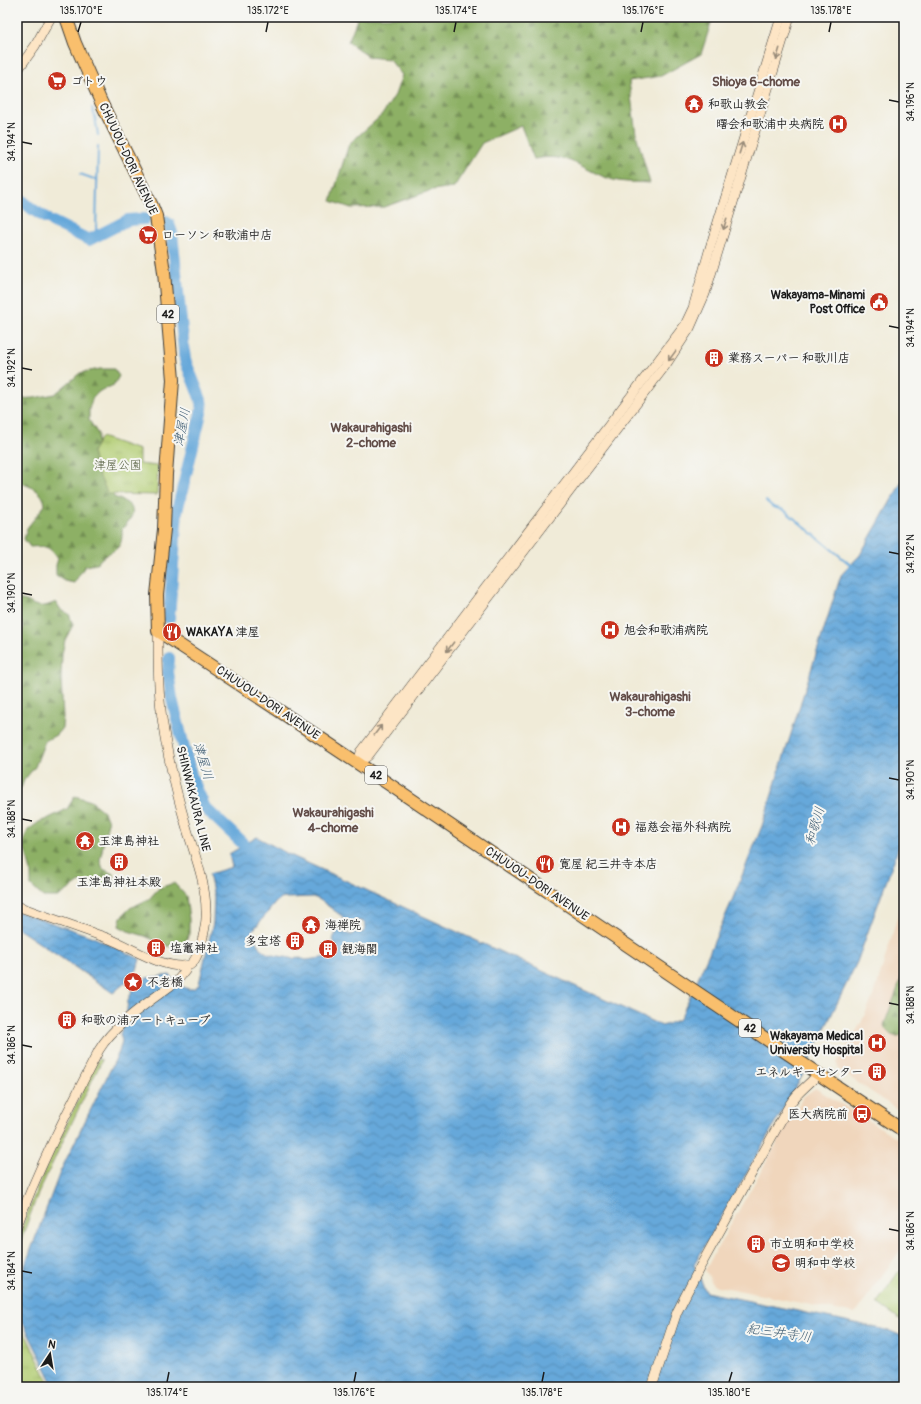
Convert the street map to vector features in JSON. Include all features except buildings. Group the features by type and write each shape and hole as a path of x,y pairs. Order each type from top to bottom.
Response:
{"highway":[{"name":"CHUUOU-DORI AVENUE","path":"66,17 75,43 101,102 152,206 156,216 161,249 173,380 166,474 164,529 157,595 158,631 358,763 814,1072 904,1131"}],"street":[{"path":"17,71 35,46 51,17"},
{"path":"358,763 361,752 685,325 696,296 781,17"},
{"path":"358,763 368,756 665,366 690,328 704,294 790,17"},
{"name":"SHINWAKAURA LINE","path":"17,1226 30,1190 89,1068 105,1039 115,1029 177,981 185,972 186,966 192,964 196,958 205,925 207,912 203,883 183,813 163,725 158,678 158,631"},
{"path":"17,906 108,938 149,957 170,964 186,966"},
{"path":"652,1387 677,1312 700,1267 790,1104 798,1093 809,1084 814,1072"}],"shaded area":[{"name":"Wakayama Medical University Hospital","path":"904,895 904,1114 838,1069 837,1063 861,1023 875,992"},
{"path":"815,1088 904,1142 904,1245 855,1314 713,1285 705,1270 803,1097"}],"green space":[{"path":"358,17 713,17 701,54 661,76 629,81 636,134 650,183 614,180 574,163 557,158 546,157 534,159 521,126 482,143 454,187 432,190 384,207 351,208 331,201 349,144 382,115 395,95 402,75 389,59 369,57 348,42"},
{"path":"100,369 114,369 119,376 114,385 100,391 93,397 89,409 89,420 98,434 97,448 114,497 127,503 132,510 132,514 131,518 122,529 122,538 118,547 101,559 97,564 85,566 74,583 65,581 56,575 56,565 58,559 52,551 46,547 30,547 24,539 27,528 45,505 40,493 21,483 17,485 17,399 34,398 55,394 80,373"},
{"name":"津屋公園","path":"101,437 139,450 139,464 158,466 157,495 108,494 96,469 92,452"},
{"path":"17,600 24,600 41,606 56,602 61,610 69,614 73,625 65,640 62,654 62,728 56,735 45,741 35,767 24,780 21,788 17,787 17,644 24,626 17,616"},
{"path":"75,796 91,801 104,812 108,822 100,860 103,869 113,874 116,881 101,884 80,882 58,897 43,897 31,886 31,871 23,842 28,830 39,822 67,809"},
{"path":"174,883 186,896 189,934 183,947 167,946 119,926 121,917 130,908 149,899 159,888"},
{"path":"904,971 904,1034 894,1036 889,1034 884,1025"},
{"path":"98,1059 102,1060 37,1196 17,1251 17,1240 41,1178"},
{"path":"899,1271 904,1275 904,1322 877,1303"},
{"path":"17,1322 28,1339 51,1387 17,1387"}],"water":[{"path":"904,478 904,829 857,962 802,1076 694,1265 706,1292 855,1323 890,1331 904,1337 904,1387 55,1387 17,1311 17,1287 60,1172 119,1052 122,1041 120,1034 126,1018 128,1000 132,988 126,982 113,993 17,928 17,911 93,937 140,959 137,970 134,973 143,981 146,978 170,975 183,987 187,989 195,988 199,984 213,923 214,897 209,874 232,867 229,854 257,837 290,855 662,1026 680,1019 731,903 762,826 841,575 860,555","holes":["313,897 320,900 343,917 344,920 332,940 335,944 332,958 329,957 306,960 297,957 293,959 272,955 260,948 254,939 252,931 276,902 280,899 287,898","356,920 364,922 366,928 363,933 359,931 354,932 352,935 341,932 342,928 347,925 351,925 351,923"]}],"waterway":[{"path":"92,108 98,135"},
{"path":"98,146 96,231 101,235"},
{"path":"80,174 97,180"},
{"name":"津屋川","path":"17,196 32,209 46,218"},
{"name":"津屋川","path":"53,222 89,240 128,220 145,219"},
{"name":"津屋川","path":"166,222 169,224 172,233 185,360 201,400 202,409 177,511 169,618"},
{"path":"766,501 773,507 784,510 852,566"},
{"name":"津屋川","path":"169,658 168,672 172,699 191,775 205,808 252,852"}],"place":[{"name":"ゴトウ","path":"57,81"},
{"name":"和歌山教会","path":"694,104"},
{"name":"曙会和歌浦中央病院","path":"838,124"},
{"name":"ローソン 和歌浦中店","path":"148,235"},
{"name":"Wakayama-Minami Post Office","path":"879,302"},
{"name":"業務スーパー 和歌川店","path":"714,358"},
{"name":"旭会和歌浦病院","path":"610,630"},
{"name":"WAKAYA 津屋","path":"172,632"},
{"name":"福慈会福外科病院","path":"621,827"},
{"name":"玉津島神社","path":"85,841"},
{"name":"玉津島神社本殿","path":"119,862"},
{"name":"寛屋 紀三井寺本店","path":"545,864"},
{"name":"海禅院","path":"311,925"},
{"name":"多宝塔","path":"295,941"},
{"name":"塩竃神社","path":"156,948"},
{"name":"観海閣","path":"328,949"},
{"name":"不老橋","path":"133,982"},
{"name":"和歌の浦アートキューブ","path":"67,1020"},
{"name":"Wakayama Medical University Hospital","path":"877,1043"},
{"name":"エネルギーセンター","path":"877,1072"},
{"name":"医大病院前","path":"862,1114"},
{"name":"市立明和中学校","path":"756,1244"},
{"name":"明和中学校","path":"781,1263"}],"district":[{"name":"Shioya 6-chome","path":"756,82"},
{"name":"Wakaurahigashi 2-chome","path":"371,436"},
{"name":"Wakaurahigashi 3-chome","path":"650,704"},
{"name":"Wakaurahigashi 4-chome","path":"333,820"}],"water label":[{"name":"和歌川","path":"815,826"},
{"name":"紀三井寺川","path":"779,1333"}]}
